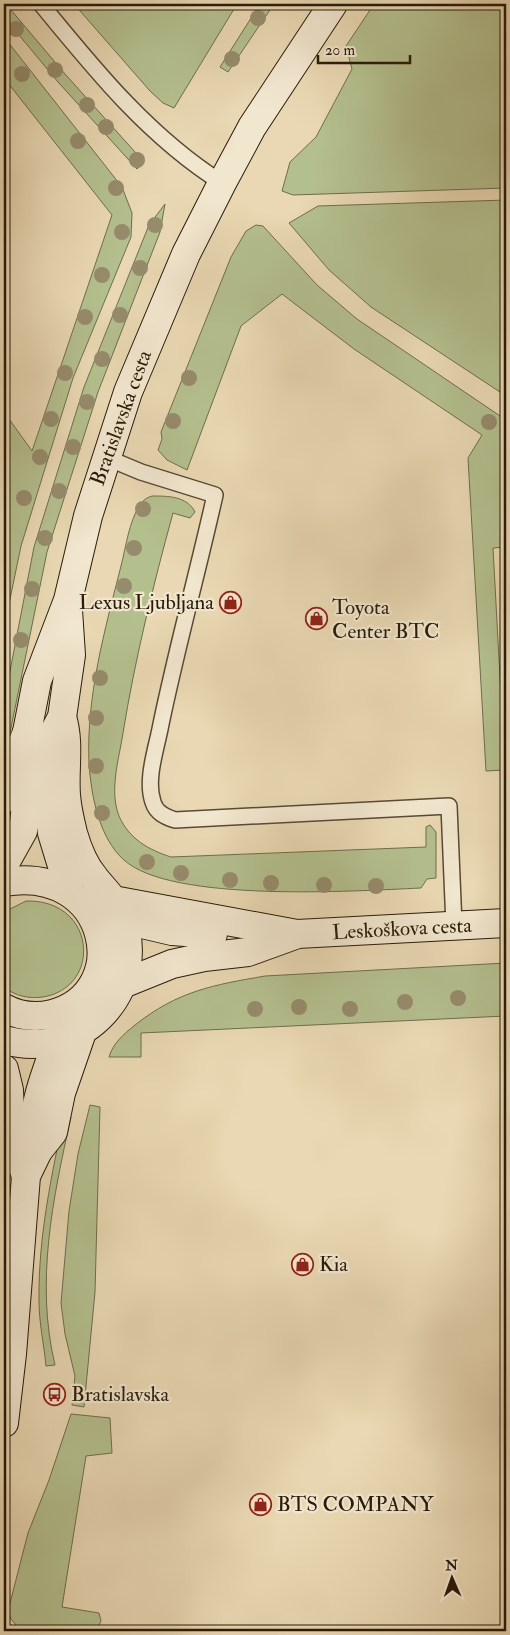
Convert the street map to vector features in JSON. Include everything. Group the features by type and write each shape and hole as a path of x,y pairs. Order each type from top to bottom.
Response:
{"street":[{"name":"Bratislavska cesta","path":"4,865 23,830 29,780 28,732 37,681 68,600 88,516 106,457 158,318 186,254 252,127 333,4"},
{"path":"4,1008 15,1014 46,1015 68,1008 77,1002 92,984 100,960 99,932 79,901 54,841 48,805 53,734 62,717 71,655 68,600"},
{"path":"4,1040 30,1044 70,1036 105,1012 120,985 127,955 126,934 118,910 86,866 73,834 66,796 67,733 62,717"},
{"path":"4,799 10,774 28,732"},
{"name":"Leskoškova cesta","path":"4,882 44,881 79,901 118,910 172,931 212,934 261,928 297,934 506,923"},
{"name":"Leskoškova cesta","path":"120,985 172,964 204,957 248,952 297,934"},
{"path":"4,1423 8,1348 26,1176 38,1152 34,1128 41,1091 70,1036 77,1002"},
{"path":"4,1070 9,1090 7,1117 11,1135 26,1176"}],"lane":[{"path":"41,4 82,54 138,114 177,151 222,183"},
{"path":"106,457 141,472 215,495 189,597 153,763 151,793 155,808 164,816 175,820 449,806 454,926"}],"green space":[{"path":"4,4 144,162 137,169 58,82 4,17"},
{"path":"74,4 237,4 174,108 163,103 150,91"},
{"path":"260,4 274,4 228,72 220,67"},
{"path":"374,4 506,4 506,188 293,195 282,191 290,162 316,137 352,69 346,46"},
{"path":"4,37 122,187 132,213 131,237 73,378 21,546 4,628 4,412 32,451 112,215 4,78"},
{"path":"506,200 506,396 371,307 329,270 289,223 318,206"},
{"path":"165,204 160,232 98,392 47,552 4,762 4,702 34,547 84,387 149,225"},
{"path":"256,225 263,226 317,285 357,319 506,420 506,547 493,548 505,770 486,771 468,458 482,435 354,349 282,294 241,326 187,470 167,460 158,450 162,439 161,432 231,257 246,231"},
{"path":"152,496 171,497 182,500 192,507 195,512 190,518 173,513 139,650 117,764 115,785 116,806 119,816 128,831 148,847 171,857 426,847 426,827 430,825 436,832 436,878 427,879 421,888 311,892 221,889 181,883 148,874 124,860 115,851 102,828 94,802 89,763 90,713 103,639 130,526 141,503"},
{"path":"26,901 49,904 67,914 78,928 83,945 82,962 76,978 62,990 43,997 22,996 4,987 4,912"},
{"path":"506,963 506,1016 141,1033 141,1057 109,1057 119,1039 135,1025 166,1004 212,986 265,976"},
{"path":"90,1105 100,1107 95,1292 84,1407 72,1405 75,1376 65,1334 61,1303 69,1211 78,1154"},
{"path":"65,1111 71,1117 53,1209 47,1271 49,1334 55,1365 46,1366 39,1309 39,1277 43,1229"},
{"path":"71,1414 110,1418 112,1453 86,1456 62,1607 99,1613 101,1621 96,1631 21,1631 11,1619 8,1611 28,1533 49,1480"}],"place":[{"name":"Lexus Ljubljana","path":"230,602"},
{"name":"Toyota Center BTC","path":"316,619"},
{"name":"Kia","path":"303,1264"},
{"name":"Bratislavska","path":"55,1394"},
{"name":"BTS COMPANY","path":"261,1504"}]}
